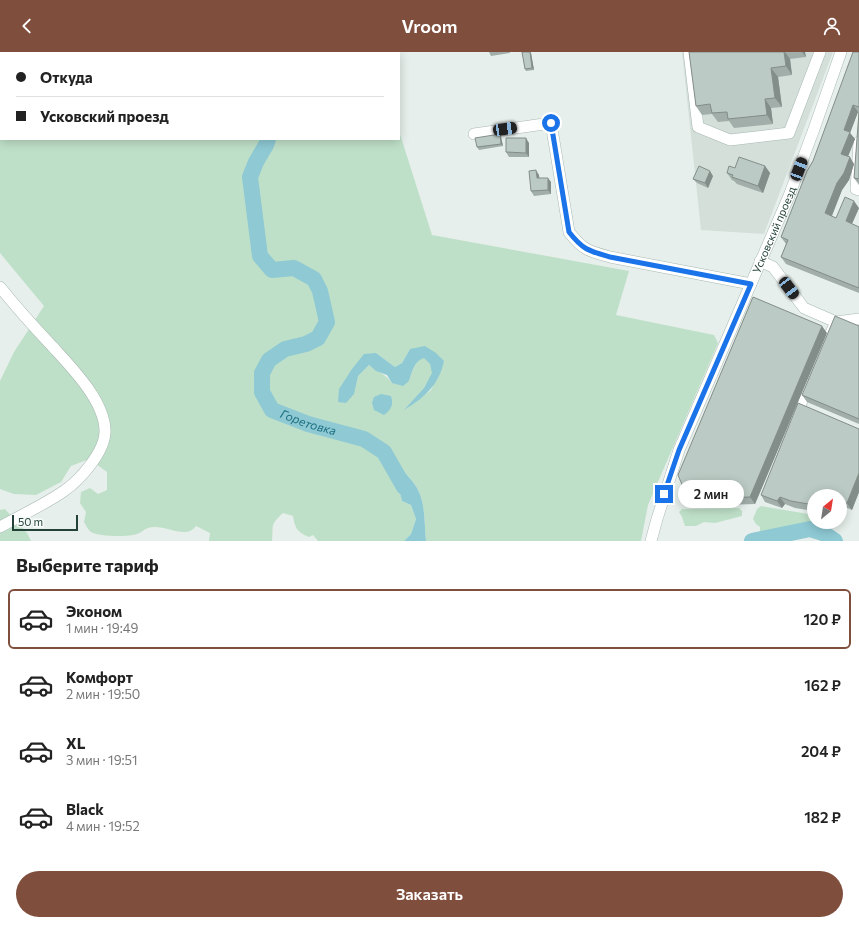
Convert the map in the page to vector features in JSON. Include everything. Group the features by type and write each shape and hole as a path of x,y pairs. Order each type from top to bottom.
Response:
{"street":[{"path":"689,52 698,127 730,140 789,133 820,52"},
{"name":"Усковский проезд","path":"651,541 679,450 791,188 841,52"},
{"path":"474,134 551,123 569,232 578,244 588,251 610,257 751,284"},
{"path":"859,142 856,189 859,190"},
{"path":"760,261 773,267 804,308 836,322 859,319"},
{"path":"0,287 85,384 101,410 106,430 101,447 93,462 82,475 64,490 0,527"},
{"path":"827,342 836,322"},
{"path":"792,426 804,406 812,377"}],"shaded area":[{"path":"682,52 833,52 764,234 701,230"}],"green space":[{"path":"400,134 432,235 629,271 616,315 714,335 718,343 648,505 641,541 426,541 423,507 420,494 412,481 395,462 395,466 390,474 396,483 402,501 411,505 416,519 411,534 404,541 318,541 313,535 309,537 299,531 296,527 293,516 283,513 274,523 272,541 209,541 210,533 196,526 186,532 154,527 133,535 114,536 95,534 88,529 84,522 86,512 80,503 81,492 90,488 98,494 107,490 107,472 89,459 71,466 61,482 36,495 14,494 0,489 0,381 14,352 44,306 0,253 0,140 400,140","holes":["410,349 444,361 431,390 406,409 424,388 433,373 430,364 424,357 416,364 409,381 392,383 387,377 369,365 358,376 376,353 395,367 402,363"]},
{"path":"761,506 807,514 807,528 788,527 779,531 760,532 760,527 753,519 757,509"},
{"path":"739,508 742,511 742,516 715,523 704,522 696,526 685,526 679,512 682,509"},
{"path":"5,509 27,533 31,541 0,541 0,510"}],"water":[{"path":"425,346 436,353 444,361 442,370 434,384 418,401 404,410 424,388 432,373 430,364 424,358 416,364 409,381 403,386 392,383 387,375 376,371 369,365 358,376 354,394 346,403 338,402 339,389 364,354 376,353 395,367 402,363 410,349"},
{"path":"381,394 391,396 392,399 391,407 384,415 374,410 372,403 374,397"},
{"path":"394,461 412,481 420,494 423,507 426,541 404,541 411,534 416,519 411,505 402,501 396,483 390,474 395,466"}],"building":[{"path":"522,52 530,52 532,68 525,69"},
{"path":"689,52 784,52 786,66 771,68 775,98 765,99 767,115 728,119 727,112 712,113 710,104 696,106"},
{"path":"853,52 859,52 859,107 853,105 844,130 850,132 841,154 850,157 844,173 837,183 825,213 836,218 845,197 854,201 846,221 859,227 859,288 781,257 788,240 781,237 807,171 813,161"},
{"path":"859,112 859,179 854,178"},
{"path":"500,134 501,144 477,147 475,138"},
{"path":"506,138 526,138 526,153 506,152"},
{"path":"739,157 765,166 758,186 732,177 733,175 727,173 729,166 735,168"},
{"path":"699,166 710,171 705,183 693,179"},
{"path":"536,170 537,178 548,178 548,190 531,191 529,171"},
{"path":"753,297 822,326 750,497 688,499 678,475"},
{"path":"835,316 859,326 859,419 802,395"},
{"path":"798,403 859,429 859,473 847,503 847,489 807,489 807,504 780,497 777,501 761,495"}],"waterway":[{"name":"Горетовка","path":"268,140 250,177 260,256 272,270 294,268 314,279 320,291 327,322 318,338 306,344 285,349 269,360 262,373 262,392 272,410 308,424 364,439 384,452 404,487"},
{"name":"Горетовка","path":"752,541 810,529 823,533 835,541"}],"route":[{"path":"551,123 569,232 578,244 588,251 610,257 751,284 679,450 664,494"}]}
